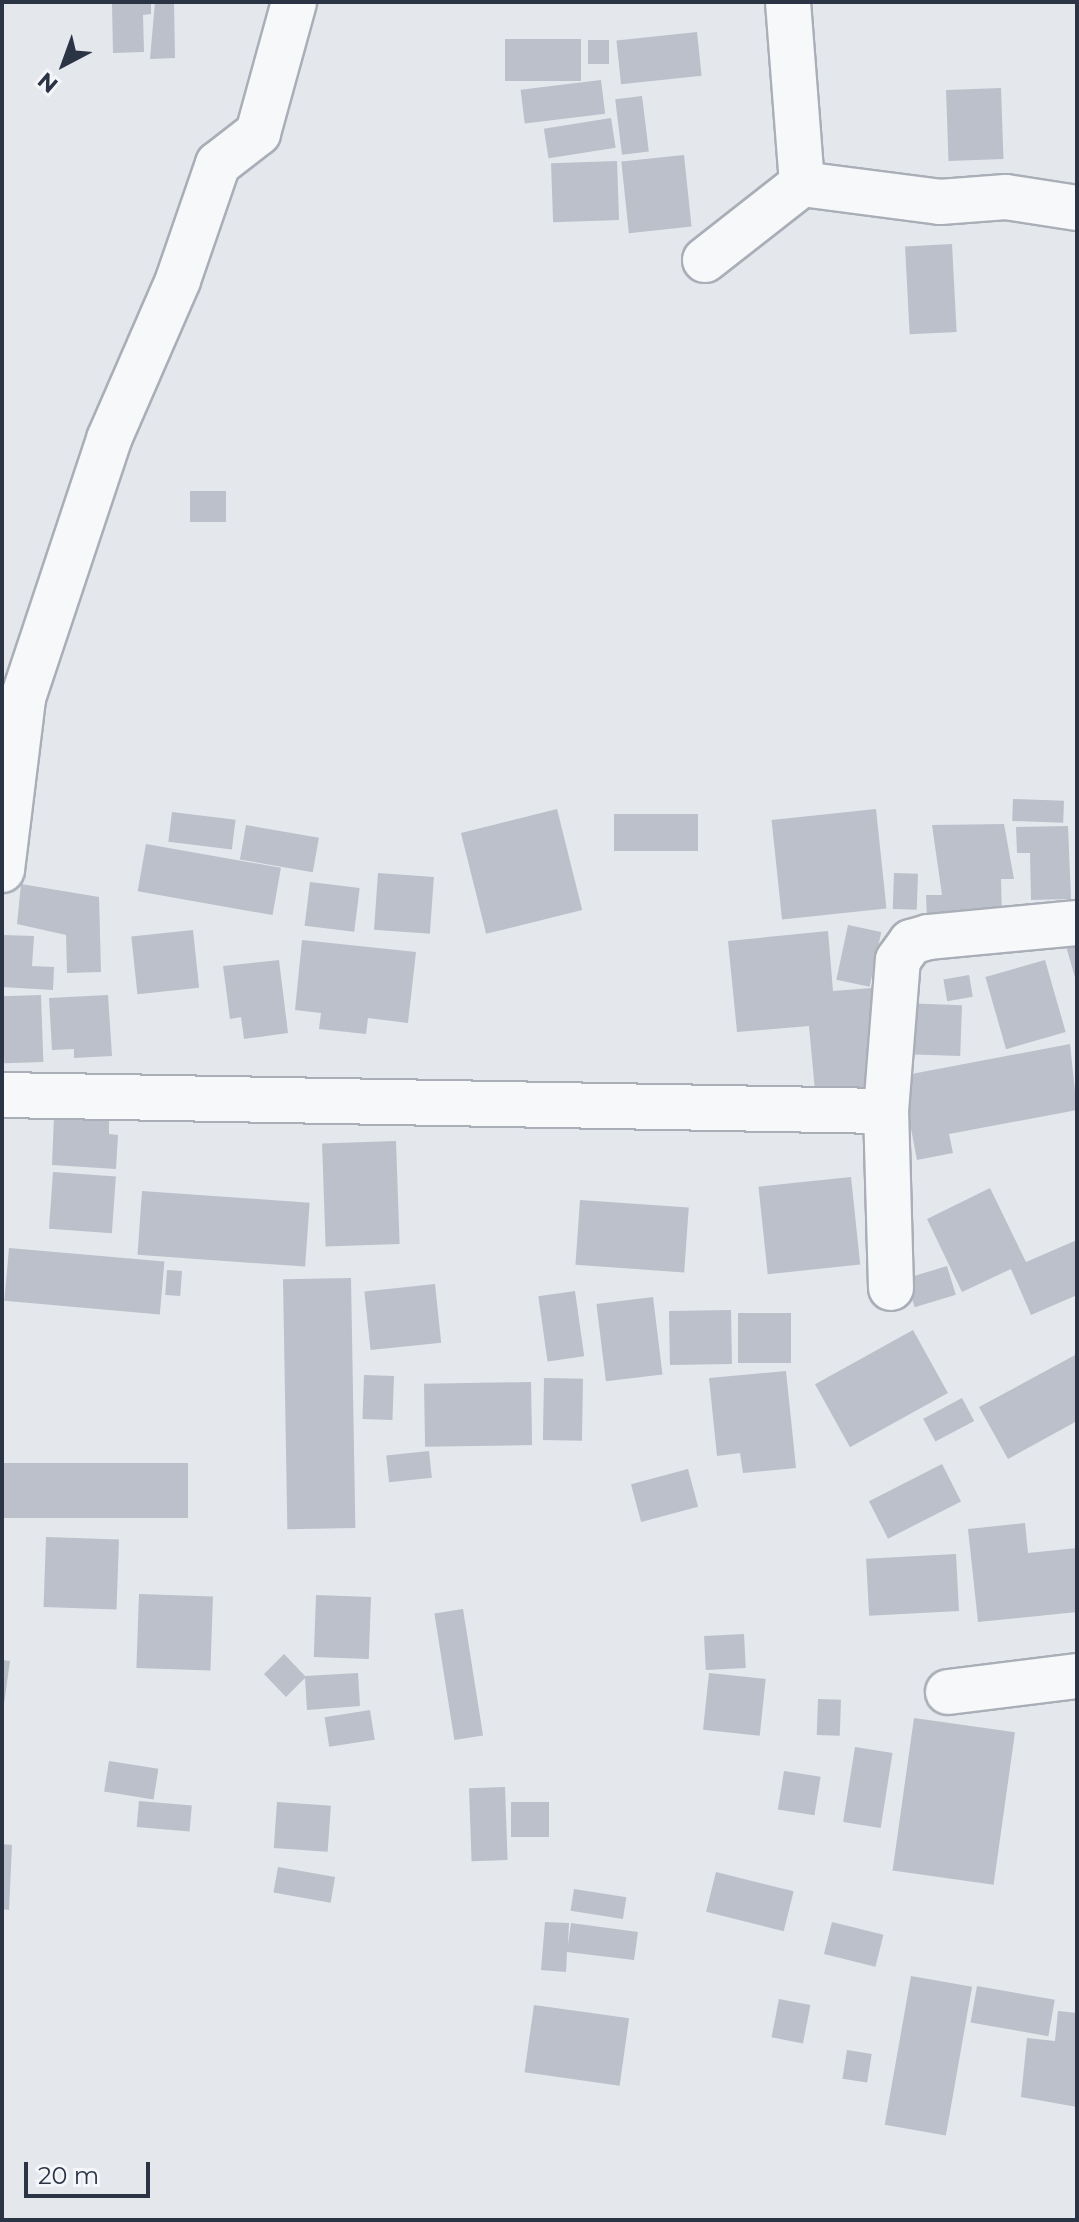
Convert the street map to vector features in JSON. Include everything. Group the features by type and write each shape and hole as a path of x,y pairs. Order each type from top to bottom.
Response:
{"street":[{"path":"2,870 23,698 109,439 178,280 218,164 258,133 294,2"},
{"path":"788,2 802,184"},
{"path":"705,260 802,184 940,202 1006,197 1077,208"},
{"path":"891,1288 886,1111 898,960 911,942 1077,923"},
{"path":"2,1095 886,1111"},
{"path":"948,1692 1077,1676"}],"building":[{"path":"112,2 151,2 151,14 143,15 144,52 113,53"},
{"path":"155,2 174,2 175,58 150,59"},
{"path":"697,32 702,76 621,84 616,40"},
{"path":"505,39 581,39 581,81 505,81"},
{"path":"588,40 609,40 609,64 588,64"},
{"path":"601,80 605,114 525,124 521,90"},
{"path":"1001,88 1003,159 949,161 946,90"},
{"path":"642,96 649,152 622,155 615,99"},
{"path":"611,118 616,148 549,158 544,129"},
{"path":"684,155 692,227 629,233 621,162"},
{"path":"617,161 619,220 553,222 551,163"},
{"path":"952,244 957,332 910,334 905,246"},
{"path":"190,491 226,491 226,522 190,522"},
{"path":"1013,799 1064,801 1063,823 1012,821"},
{"path":"557,809 582,910 486,934 461,833"},
{"path":"876,809 886,908 782,919 772,820"},
{"path":"172,812 236,820 232,850 168,842"},
{"path":"614,814 698,814 698,851 614,851"},
{"path":"1004,824 1014,879 1001,879 1002,919 927,920 926,895 942,895 932,825"},
{"path":"246,825 319,838 313,872 240,859"},
{"path":"1068,826 1071,899 1031,900 1030,853 1017,853 1016,827"},
{"path":"146,844 281,868 273,915 138,891"},
{"path":"378,873 434,877 430,934 374,930"},
{"path":"894,873 918,874 917,910 893,909"},
{"path":"310,882 360,888 354,932 305,926"},
{"path":"21,884 99,897 101,972 67,973 66,935 17,924"},
{"path":"848,925 881,932 870,987 836,980"},
{"path":"193,930 199,988 137,994 131,936"},
{"path":"828,931 833,991 872,988 881,1086 815,1091 809,1026 737,1032 728,941"},
{"path":"2,935 34,936 32,966 54,967 53,990 2,987"},
{"path":"1077,935 1077,981 1076,981 1064,939"},
{"path":"302,940 416,952 408,1023 368,1018 366,1034 319,1029 321,1013 295,1010"},
{"path":"279,960 288,1033 244,1039 241,1017 230,1019 223,966"},
{"path":"1045,960 1066,1032 1006,1049 985,977"},
{"path":"969,975 973,997 947,1001 943,980"},
{"path":"41,995 43,1062 4,1063 2,996"},
{"path":"108,995 112,1056 74,1058 74,1049 52,1050 49,998"},
{"path":"901,1003 962,1005 960,1056 899,1054"},
{"path":"1070,1044 1077,1110 949,1134 953,1153 917,1160 901,1076"},
{"path":"54,1116 109,1118 109,1134 118,1135 116,1169 52,1165"},
{"path":"396,1141 400,1244 326,1247 322,1144"},
{"path":"53,1172 116,1176 112,1233 49,1229"},
{"path":"851,1177 860,1265 768,1274 759,1187"},
{"path":"990,1188 1026,1262 1077,1240 1077,1295 1031,1315 1011,1269 962,1292 927,1219"},
{"path":"142,1191 310,1203 305,1267 138,1255"},
{"path":"580,1200 689,1208 684,1272 575,1265"},
{"path":"9,1248 164,1262 160,1314 4,1301"},
{"path":"947,1266 956,1295 915,1307 906,1279"},
{"path":"167,1270 182,1271 180,1296 165,1295"},
{"path":"351,1278 355,1528 287,1529 283,1279"},
{"path":"435,1284 441,1343 371,1350 364,1291"},
{"path":"575,1291 584,1356 548,1362 538,1296"},
{"path":"653,1297 663,1374 606,1381 596,1304"},
{"path":"731,1310 732,1364 670,1365 669,1311"},
{"path":"738,1313 791,1313 791,1363 738,1363"},
{"path":"913,1330 948,1393 850,1447 815,1384"},
{"path":"1077,1354 1077,1421 1008,1459 979,1407"},
{"path":"786,1371 796,1468 743,1473 740,1453 717,1456 709,1378"},
{"path":"364,1375 394,1376 392,1420 362,1419"},
{"path":"544,1378 583,1379 582,1441 543,1440"},
{"path":"531,1382 532,1445 425,1447 424,1384"},
{"path":"962,1398 974,1421 935,1442 923,1419"},
{"path":"429,1451 432,1478 389,1482 386,1455"},
{"path":"2,1463 188,1463 188,1518 2,1518"},
{"path":"942,1464 961,1501 888,1539 869,1501"},
{"path":"688,1469 698,1507 641,1522 631,1484"},
{"path":"1025,1523 1028,1553 1077,1548 1077,1612 978,1622 968,1529"},
{"path":"46,1537 119,1540 117,1610 44,1607"},
{"path":"956,1554 959,1611 869,1616 866,1559"},
{"path":"139,1594 213,1597 210,1671 136,1668"},
{"path":"316,1595 371,1597 369,1659 314,1657"},
{"path":"463,1609 483,1735 454,1740 434,1614"},
{"path":"744,1634 746,1668 706,1670 704,1636"},
{"path":"284,1654 305,1676 358,1673 360,1706 307,1710 305,1678 286,1697 264,1674"},
{"path":"2,1660 10,1661 4,1704 2,1704"},
{"path":"709,1673 766,1679 760,1736 703,1730"},
{"path":"818,1699 841,1700 840,1736 817,1735"},
{"path":"370,1710 375,1740 329,1747 325,1717"},
{"path":"914,1718 1015,1732 994,1885 893,1871"},
{"path":"855,1747 893,1753 881,1828 843,1822"},
{"path":"109,1761 158,1769 154,1799 104,1792"},
{"path":"784,1771 821,1777 814,1815 778,1810"},
{"path":"505,1787 508,1860 472,1861 469,1788"},
{"path":"139,1801 192,1806 190,1832 137,1827"},
{"path":"277,1802 331,1806 328,1852 274,1848"},
{"path":"511,1802 549,1802 549,1837 511,1837"},
{"path":"2,1844 12,1845 9,1910 2,1909"},
{"path":"278,1867 335,1877 331,1903 273,1893"},
{"path":"716,1872 794,1891 784,1931 706,1912"},
{"path":"574,1889 626,1897 623,1919 571,1911"},
{"path":"545,1922 569,1923 568,1945 571,1923 638,1932 634,1960 567,1952 566,1972 541,1970"},
{"path":"832,1922 883,1935 875,1967 824,1954"},
{"path":"911,1976 972,1987 946,2135 885,2125"},
{"path":"977,1986 1055,2000 1048,2036 971,2022"},
{"path":"779,1999 810,2005 803,2043 772,2037"},
{"path":"534,2005 629,2018 620,2086 525,2072"},
{"path":"1058,2011 1077,2013 1077,2107 1021,2097 1027,2038 1055,2041"},
{"path":"847,2050 872,2054 867,2083 842,2079"}]}
